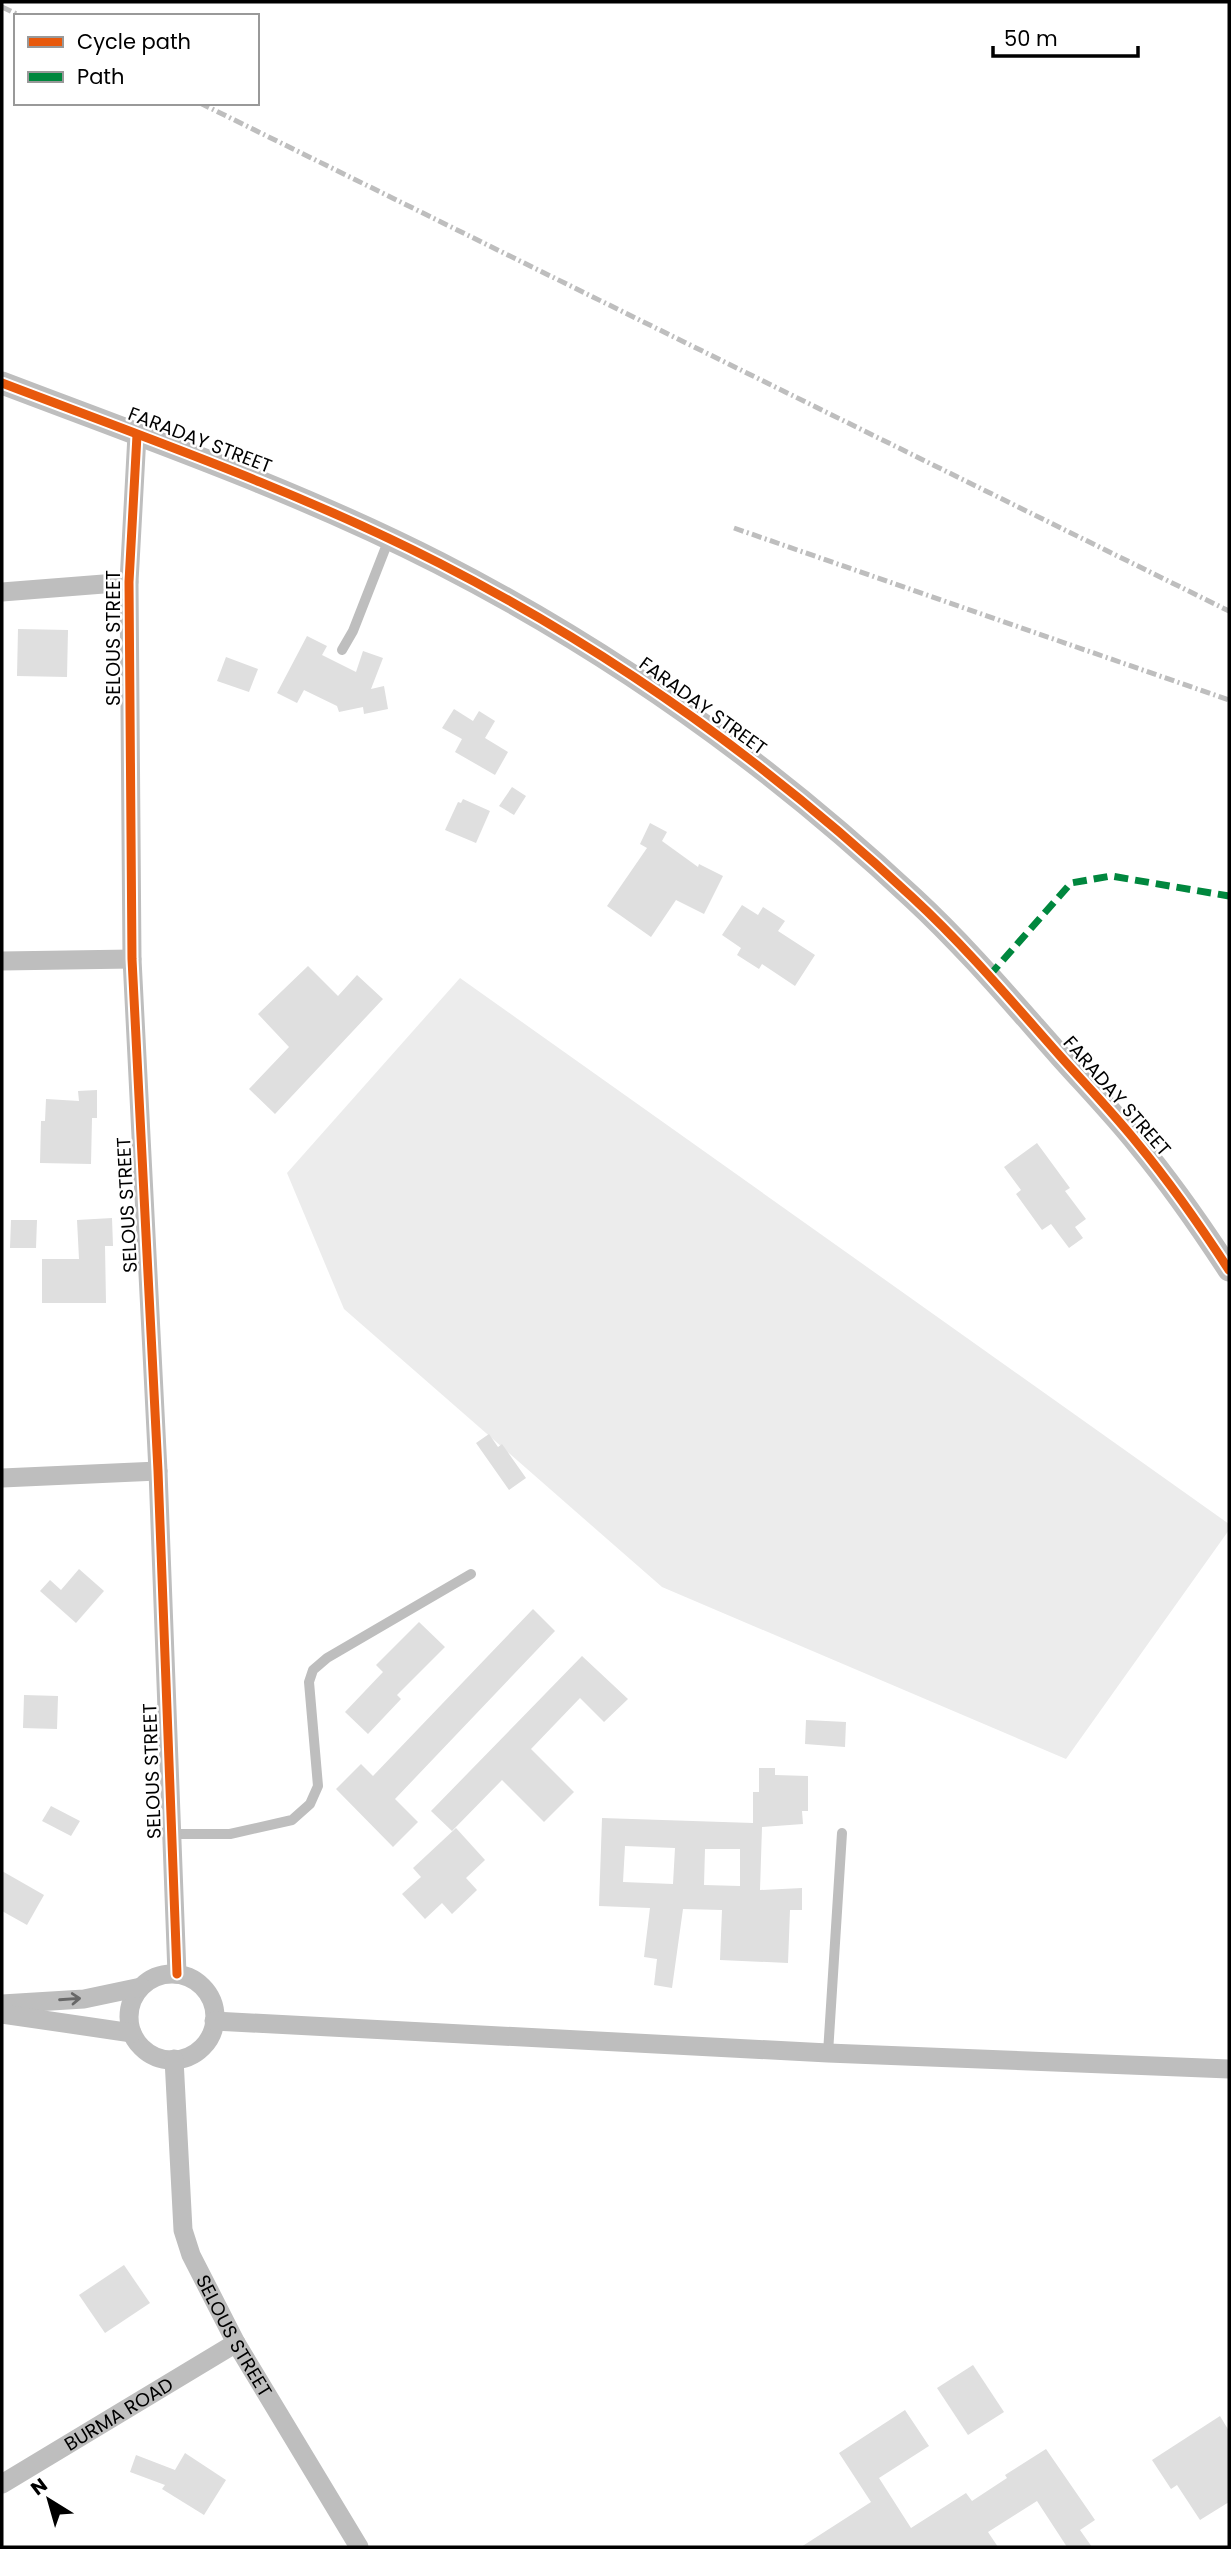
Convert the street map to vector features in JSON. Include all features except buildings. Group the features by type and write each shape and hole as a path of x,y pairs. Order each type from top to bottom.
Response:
{"street":[{"name":"FARADAY STREET","path":"2,383 213,462 334,512 519,606 606,659 711,730 845,837 915,899 989,976 1138,1143 1198,1223 1229,1270"},
{"name":"SELOUS STREET","path":"137,435 129,582 132,959 158,1471 177,1974"},
{"path":"2,592 129,582"},
{"path":"2,961 132,959"},
{"path":"2,1478 158,1471"},
{"path":"177,1974 190,1977 201,1985 214,2008 211,2034 204,2045 193,2054 174,2059 151,2055 139,2046 129,2019 130,2004 141,1987 162,1975 177,1974"},
{"path":"2,2004 84,1998 141,1987"},
{"path":"2,2014 132,2033"},
{"path":"214,2021 828,2053 1229,2069"},
{"name":"SELOUS STREET","path":"174,2059 183,2230 191,2255 236,2343 359,2547"},
{"name":"BURMA ROAD","path":"2,2484 236,2343"}],"lane":[{"path":"342,650 353,631 389,539"},
{"path":"172,1834 230,1834 292,1820 310,1804 318,1786 309,1682 313,1670 327,1658 471,1574"},
{"path":"828,2053 842,1833"}],"shaded area":[{"path":"460,978 1229,1524 1229,1530 1066,1759 662,1587 344,1309 287,1173"}],"railway":[{"path":"2,7 17,14"},
{"path":"204,105 1229,611"},
{"path":"734,528 1229,700"}],"marked path":[{"path":"989,976 1071,883 1111,876 1229,896"}],"cycle path":[{"path":"2,383 278,489 386,537 503,597 566,634 688,714 804,802 952,936 1129,1133 1174,1190 1229,1270"},
{"path":"137,435 129,582 132,959 158,1471 177,1974"}]}
